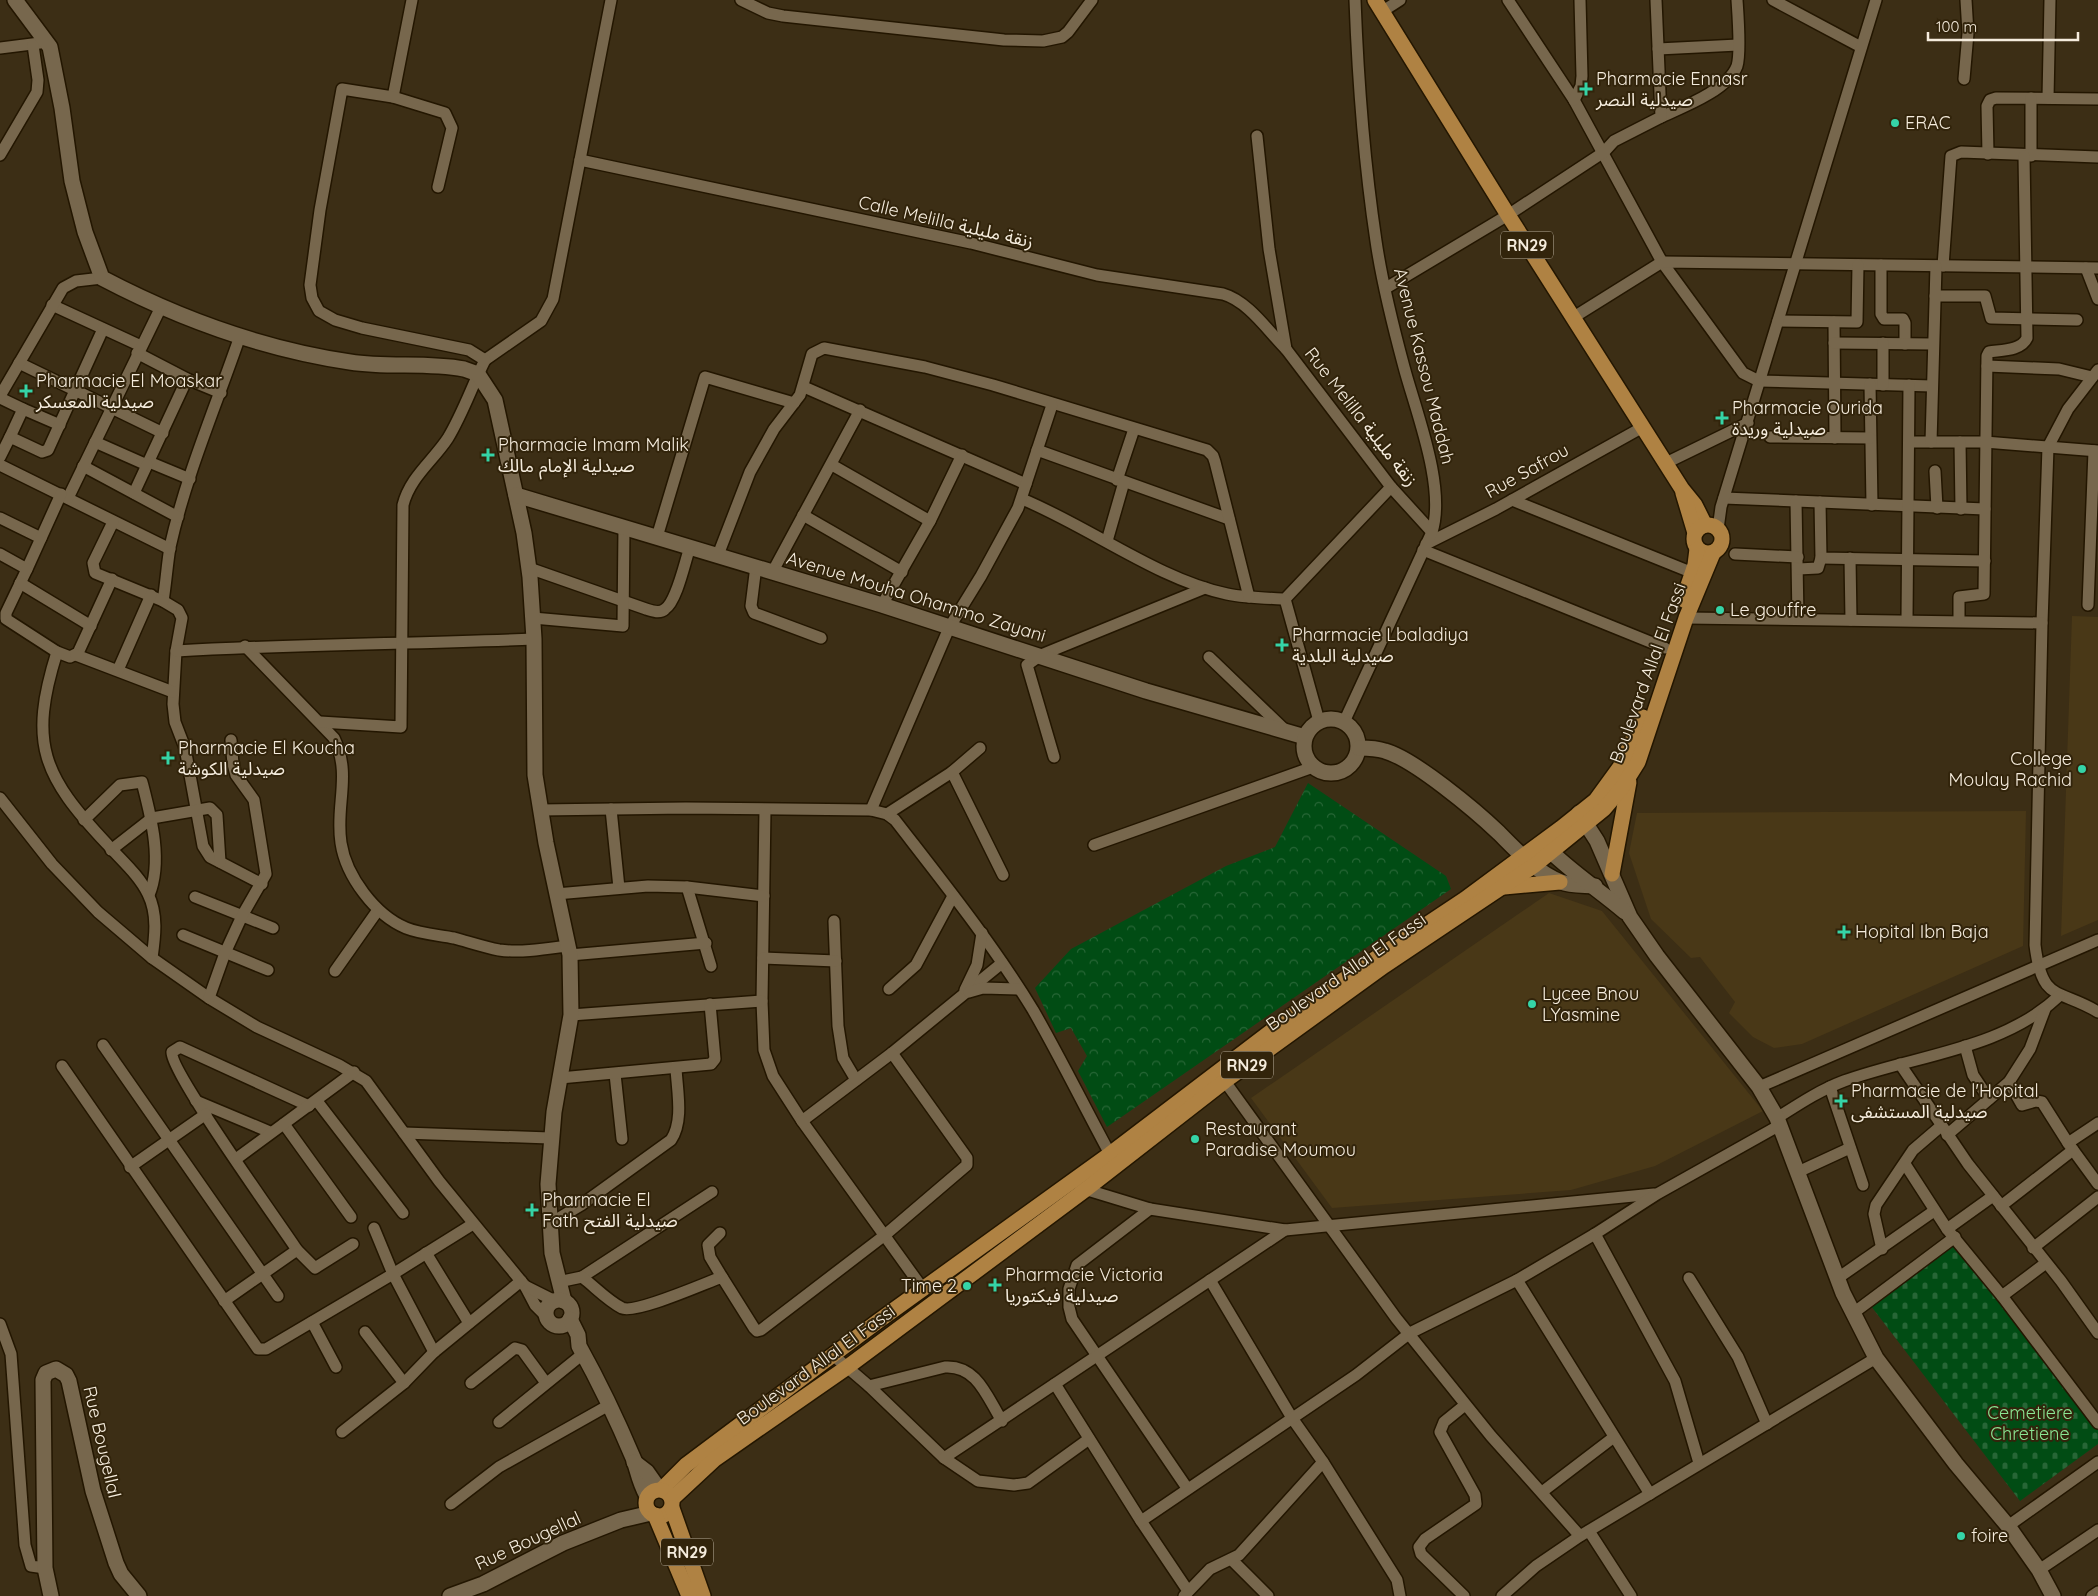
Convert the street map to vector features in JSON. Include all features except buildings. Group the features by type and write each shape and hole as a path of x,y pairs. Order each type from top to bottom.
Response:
{"main road":[{"name":"RN29","path":"1379,6 1508,215 1682,489 1695,505 1707,528 1722,540 1719,548 1713,552"},
{"name":"RN29","path":"1697,549 1694,542 1707,528"},
{"name":"Boulevard Allal El Fassi","path":"1583,818 1620,767 1639,727 1665,648 1693,573 1697,549"},
{"path":"1697,549 1707,553 1713,552"},
{"name":"Boulevard Allal El Fassi","path":"658,1501 846,1368 1085,1190 1307,1004 1529,861 1583,818 1613,800 1630,777 1638,762 1686,618 1713,552"},
{"path":"1612,874 1630,777"},
{"name":"Boulevard Allal El Fassi","path":"658,1501 686,1465 923,1289 1067,1184 1221,1076 1502,887 1529,861"},
{"path":"1502,887 1560,882"},
{"name":"RN29","path":"658,1501 689,1596"},
{"name":"RN29","path":"658,1501 704,1596"}],"street":[{"path":"15,0 40,43 53,58 77,204 102,278"},
{"path":"393,97 412,0"},
{"path":"320,722 401,727 402,521 405,496 408,488 446,440 468,402 485,360 532,328 547,313 553,299 612,0"},
{"path":"741,0 768,13 783,16 995,39 1043,41 1062,37 1068,32 1092,0"},
{"name":"Avenue Kassou Maddah","path":"1344,722 1432,532 1437,506 1434,479 1397,341 1376,242 1362,114 1355,0"},
{"path":"1379,6 1400,0"},
{"path":"1508,0 1574,100 1604,152 1662,262 1739,369 1747,376 1759,382 1834,382 1932,386"},
{"path":"1574,100 1581,86 1582,76 1580,0"},
{"path":"1656,0 1661,117"},
{"path":"1386,288 1508,215 1604,152 1614,141 1724,84 1737,66 1737,0"},
{"path":"1773,0 1862,47"},
{"path":"1707,528 1722,502 1748,423 1876,0"},
{"path":"1964,79 1968,33 1966,0"},
{"path":"2048,98 2050,0"},
{"path":"0,48 40,43"},
{"path":"0,155 37,92 40,43"},
{"path":"1658,49 1738,45"},
{"path":"438,187 452,128 448,117 442,110 393,97 342,89 320,210 310,285 312,298 319,311 335,320 402,337 469,350 485,360"},
{"path":"1959,620 1958,598 1984,594 1986,366 1989,352 2008,350 2025,341 2027,156 2031,98"},
{"path":"1988,154 1987,106 1990,100 2048,98 2098,100"},
{"name":"Rue Melilla زنقة مليلية","path":"1257,136 1270,258 1286,349 1391,487 1432,532"},
{"path":"1931,442 1935,296 1951,156 1961,152 2027,156 2098,156"},
{"name":"Calle Melilla زنقة مليلية","path":"580,160 971,243 1097,275 1222,294 1234,299 1252,314 1286,349"},
{"path":"1574,317 1662,262 2098,268"},
{"path":"1857,343 1858,265"},
{"path":"1881,265 1880,314 1884,319 1903,319 1906,323 1905,344"},
{"path":"2086,268 2098,299"},
{"path":"60,425 0,397 52,304 63,288 69,284 102,278 161,307 282,349 350,362 386,366 451,367 478,374 495,400 516,494 529,568 534,639 535,775 556,894 569,950 570,1015 550,1138 548,1184 549,1224 559,1301"},
{"path":"1935,296 1985,296 1990,317 2026,320 2077,320"},
{"path":"52,304 104,329 187,380 221,394"},
{"path":"161,307 83,466 41,538 6,613 6,619 57,652 70,657 76,655 174,692"},
{"path":"1778,321 1857,322"},
{"path":"1834,322 1835,438"},
{"path":"10,437 45,452 60,425 104,329"},
{"path":"163,601 170,549 178,517 240,336"},
{"path":"1834,343 1933,344"},
{"path":"1883,343 1883,385"},
{"path":"718,555 750,472 774,429 804,387 812,354 824,348 925,367 993,385 1052,405 1211,453 1249,597"},
{"path":"19,363 162,433"},
{"path":"1986,366 2043,368 2095,373"},
{"path":"2095,373 2068,410 2048,447 2035,945 2038,965 2043,979 2059,996 2098,1012"},
{"path":"657,536 705,377 794,403"},
{"path":"134,493 187,380"},
{"path":"1870,384 1872,505"},
{"path":"1907,620 1910,386"},
{"path":"804,387 1026,484"},
{"path":"871,810 949,628 981,576 1022,499 1052,405"},
{"path":"0,457 23,409"},
{"path":"773,571 802,515 832,465 860,410"},
{"path":"1666,463 1748,423"},
{"name":"Rue Safrou","path":"1425,547 1643,427"},
{"path":"1107,541 1134,429"},
{"path":"1770,437 1870,438"},
{"path":"95,442 190,479"},
{"path":"1910,442 1985,442 2096,451 2088,606"},
{"path":"1960,442 1961,508"},
{"path":"1037,450 1229,519"},
{"path":"882,605 930,521 962,455"},
{"path":"0,465 170,549"},
{"path":"832,465 930,521"},
{"path":"83,466 178,517"},
{"path":"1935,471 1937,508"},
{"path":"1022,499 1160,569 1205,588 1228,595 1284,599 1391,487"},
{"name":"Avenue Mouha Ohammo Zayani","path":"516,494 882,605 949,628 1041,655 1146,691 1305,737"},
{"path":"1512,500 1693,573"},
{"path":"1722,502 1796,501 1908,507 1985,508"},
{"path":"1796,501 1798,619"},
{"path":"1798,569 1818,568 1821,558 1820,502"},
{"path":"802,515 902,572"},
{"path":"0,518 41,538"},
{"path":"113,522 92,567 95,573 163,601 178,610 182,618 176,651 175,722 185,748 206,853 262,884"},
{"path":"533,618 621,627 624,624 624,527"},
{"path":"529,568 656,612 667,609 675,592 690,546"},
{"path":"1425,547 1665,648"},
{"path":"0,554 27,569"},
{"path":"1735,554 1798,557"},
{"path":"1821,558 1985,561"},
{"path":"1850,558 1850,620"},
{"path":"756,566 751,606 754,613 821,638"},
{"path":"76,655 112,579"},
{"path":"20,583 91,626"},
{"path":"1054,757 1027,665 1041,655 1205,588"},
{"path":"118,670 151,595"},
{"path":"1284,599 1319,721"},
{"path":"1686,618 1959,620 2042,623"},
{"path":"176,651 245,646 400,645 534,639"},
{"path":"245,646 334,738 342,754 344,774 340,842 344,857 355,879 378,910 390,920 407,928 500,950 569,950 706,943"},
{"path":"57,652 46,687 45,747 51,773 58,787 84,820 135,875 148,895 154,917 152,958"},
{"path":"1209,657 1286,730"},
{"path":"1330,718 1344,722 1355,733 1358,748 1352,764 1345,770 1328,774 1313,767 1304,753 1305,737 1309,729 1319,721 1330,718"},
{"path":"209,998 225,953 242,916 266,874 266,864 254,800 236,775 231,740"},
{"path":"888,814 952,772 980,748"},
{"path":"1358,748 1375,748 1394,754 1475,812 1529,861 1560,882 1595,886"},
{"path":"1094,845 1313,767"},
{"path":"952,772 1003,875"},
{"path":"84,820 120,785 142,782 152,818 154,878 148,895"},
{"path":"0,798 52,864 98,912 152,958 209,998 257,1027 354,1072 366,1081 473,1224 523,1284 535,1305 546,1315 549,1323 564,1323"},
{"path":"112,850 152,818 210,808 217,815 220,862"},
{"path":"540,810 686,808 871,810 888,814 895,820 982,933 1019,989 1053,1046 1110,1154"},
{"path":"611,809 619,888"},
{"path":"765,810 762,1001 764,1050 773,1076 802,1121 923,1289"},
{"path":"1583,818 1612,874 1630,916 1657,956 1759,1087 1779,1122 1852,1314 1876,1358 1956,1464 2008,1526 2039,1570 2053,1596"},
{"path":"1547,848 1630,916"},
{"path":"556,894 619,888 687,887 764,896"},
{"path":"687,887 706,943 711,966"},
{"path":"889,989 916,965 953,896"},
{"path":"195,897 273,928"},
{"path":"335,971 378,910"},
{"path":"834,921 838,1026 843,1058 856,1080"},
{"path":"963,994 977,965 982,933"},
{"path":"183,935 268,970"},
{"path":"1759,1087 2098,940"},
{"path":"763,958 836,961"},
{"path":"802,1121 892,1053 1002,963"},
{"path":"963,994 983,988 1019,989"},
{"path":"1141,1521 1356,1375 1410,1333 1517,1280 1779,1122 1830,1087 1900,1064 1965,1046 1998,1034 2045,1009 2059,996"},
{"path":"570,1015 762,1001"},
{"path":"560,1078 676,1068 714,1062 710,1004"},
{"path":"1882,1249 1874,1208 1917,1146 1989,1099 2009,1082 2030,1050 2045,1009"},
{"path":"103,1045 278,1296"},
{"path":"1965,1046 1973,1075 1989,1099"},
{"path":"353,1244 315,1268 297,1250 196,1101 172,1057 174,1050 180,1048 313,1104 403,1213"},
{"path":"720,1233 708,1245 710,1257 757,1331 885,1235 967,1164 892,1053"},
{"path":"1900,1064 1944,1130 1993,1196 2033,1248 2094,1320 2098,1333"},
{"path":"62,1066 255,1347 261,1350 393,1274 473,1224"},
{"path":"549,1224 581,1205 671,1140 676,1132 678,1118 676,1068"},
{"path":"236,1159 270,1132 313,1104 354,1072"},
{"path":"615,1074 622,1139"},
{"path":"1221,1076 1396,1318 1410,1333 1466,1405 1542,1492 1585,1533 1630,1595"},
{"path":"2009,1082 2022,1105 2036,1101 2042,1102 2070,1146 2098,1183"},
{"path":"1830,1087 1863,1185"},
{"path":"196,1101 270,1132"},
{"path":"130,1166 206,1114"},
{"path":"2001,1206 2098,1123"},
{"path":"284,1124 351,1217"},
{"path":"404,1132 550,1138"},
{"path":"1798,1172 1850,1148"},
{"path":"1905,1164 1934,1211 2002,1296 2098,1423"},
{"path":"1067,1184 1150,1209 1285,1230 1657,1194"},
{"path":"558,1282 582,1277 712,1192"},
{"path":"1852,1314 1993,1196"},
{"path":"2033,1248 2098,1198"},
{"path":"1150,1209 1077,1265 1072,1275 1069,1289 1069,1307 1072,1319 1187,1488"},
{"path":"1838,1278 1934,1211"},
{"path":"374,1228 393,1274 434,1352"},
{"path":"944,1458 1285,1230"},
{"path":"1595,1234 1675,1381 1699,1463"},
{"path":"224,1301 297,1250"},
{"path":"426,1253 469,1323"},
{"path":"2002,1296 2046,1263"},
{"path":"582,1277 612,1300 629,1310 646,1306 722,1277"},
{"path":"1689,1278 1738,1357 1767,1424"},
{"path":"1210,1280 1292,1418 1323,1462 1397,1580 1400,1596"},
{"path":"1517,1280 1650,1494"},
{"path":"523,1284 559,1301 572,1311 564,1323"},
{"path":"342,1432 404,1383 434,1352 469,1323 523,1284"},
{"path":"546,1315 548,1306 559,1301"},
{"path":"312,1322 336,1367"},
{"path":"564,1323 570,1340 582,1350 634,1462 648,1472 658,1501"},
{"path":"0,1324 12,1354 25,1545 31,1566 45,1563 51,1596"},
{"path":"365,1332 404,1383"},
{"path":"471,1383 515,1348 522,1350 546,1383"},
{"path":"499,1422 582,1350"},
{"path":"834,1356 869,1386 944,1458 978,1481 1022,1485 1028,1483 1089,1439"},
{"path":"1502,1596 1536,1566 1585,1533 1876,1358"},
{"path":"869,1386 945,1367 957,1366 967,1370 975,1377 1002,1421"},
{"name":"Rue Bougellal","path":"45,1563 43,1380 46,1373 56,1369 66,1374 69,1381 93,1491 116,1563 121,1574 139,1596"},
{"path":"1055,1384 1186,1594 1210,1569 1232,1560 1323,1462"},
{"path":"451,1504 499,1467 609,1405"},
{"path":"1464,1596 1421,1554 1419,1547 1425,1539 1476,1504 1475,1495 1440,1432 1444,1422 1466,1405"},
{"path":"1542,1492 1614,1437"},
{"path":"2008,1526 2098,1462"},
{"name":"Rue Bougellal","path":"450,1596 482,1584 563,1543 621,1520 658,1501"},
{"path":"2039,1570 2098,1530"},
{"path":"1232,1560 1268,1596"},
{"path":"2092,1596 2098,1592"}],"shaded area":[{"name":"College Moulay Rachid","path":"2072,616 2098,617 2098,920 2061,936"},
{"name":"Hopital Ibn Baja","path":"2026,811 2023,946 1802,1044 1774,1048 1753,1037 1729,1013 1735,1002 1700,957 1691,958 1651,919 1629,853 1637,813"},
{"name":"Lycee Bnou LYasmine","path":"1549,893 1602,911 1763,1111 1655,1166 1571,1190 1332,1208 1251,1098"}],"green space":[{"path":"1308,783 1446,876 1451,889 1107,1127 1078,1071 1087,1056 1071,1028 1056,1033 1035,988 1071,949 1226,866 1275,847"},
{"name":"Cemetiere Chretiene","path":"1959,1238 2098,1421 2098,1444 2020,1501 1871,1306"}],"place":[{"name":"Pharmacie Ennasr صيدلية النصر","path":"1586,89"},
{"name":"ERAC","path":"1895,123"},
{"name":"Pharmacie El Moaskar صيدلية المعسكر","path":"26,391"},
{"name":"Pharmacie Ourida صيدلية وريدة","path":"1722,418"},
{"name":"Pharmacie Imam Malik صيدلية الإمام مالك","path":"488,455"},
{"name":"Le gouffre","path":"1720,610"},
{"name":"Pharmacie Lbaladiya صيدلية البلدية","path":"1282,645"},
{"name":"Pharmacie El Koucha صيدلية الكوشة","path":"168,758"},
{"name":"College Moulay Rachid","path":"2082,769"},
{"name":"Hopital Ibn Baja","path":"1844,932"},
{"name":"Lycee Bnou LYasmine","path":"1532,1004"},
{"name":"Pharmacie de l'Hopital صيدلية المستشفى","path":"1841,1101"},
{"name":"Restaurant Paradise Moumou","path":"1195,1139"},
{"name":"Pharmacie El Fath صيدلية الفتح","path":"532,1210"},
{"name":"Pharmacie Victoria صيدلية فيكتوريا","path":"995,1285"},
{"name":"Time 2","path":"967,1286"},
{"name":"foire","path":"1961,1536"}]}
